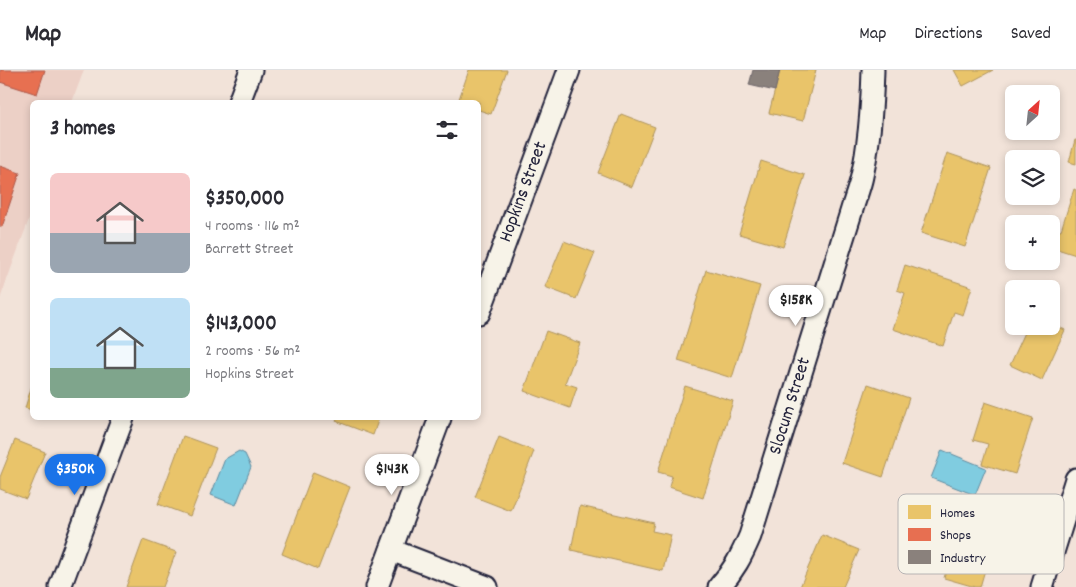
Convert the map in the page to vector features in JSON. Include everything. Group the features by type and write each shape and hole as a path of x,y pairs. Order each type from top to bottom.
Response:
{"street":[{"path":"240,100 251,70"},
{"name":"Hopkins Street","path":"481,308 569,70"},
{"name":"Slocum Street","path":"719,587 741,558 750,536 854,206 868,143 872,111 873,70"},
{"path":"60,587 122,420"},
{"path":"377,587 439,420"},
{"path":"1064,517 1076,479"},
{"path":"391,550 486,587"},
{"path":"1042,587 1046,574"}],"shaded area":[{"path":"0,70 84,70 73,100 30,100 30,216 0,299"}],"water":[{"path":"942,450 986,468 975,494 931,478"},
{"path":"239,451 245,454 251,467 236,505 211,495 225,459"}],"building: Homes":[{"path":"469,70 507,70 491,114 481,111 481,100 459,100"},
{"path":"780,70 816,70 803,121 769,113"},
{"path":"954,70 993,70 963,86"},
{"path":"621,114 655,127 632,187 598,173"},
{"path":"1076,140 1076,164 1069,162"},
{"path":"947,153 991,168 965,247 921,233"},
{"path":"761,161 805,175 783,247 739,234"},
{"path":"1074,189 1076,190 1076,255 1060,250 1061,230"},
{"path":"564,241 595,253 576,299 545,287"},
{"path":"905,265 972,287 963,315 954,312 943,346 893,329 905,293 897,290"},
{"path":"706,270 760,286 732,378 678,361"},
{"path":"1060,328 1065,330 1042,380 1010,365 1024,335 1060,335"},
{"path":"546,331 580,343 565,383 577,387 570,408 524,391"},
{"path":"868,384 909,398 883,477 842,463"},
{"path":"685,386 733,401 703,498 669,487 672,476 658,472"},
{"path":"30,392 30,409 25,408"},
{"path":"985,402 1033,418 1015,474 982,464 988,444 973,440"},
{"path":"337,420 378,420 373,435"},
{"path":"183,436 216,448 190,516 158,504"},
{"path":"499,437 534,451 511,511 475,497"},
{"path":"15,440 45,452 26,499 0,489 0,477"},
{"path":"313,472 350,487 318,569 282,554"},
{"path":"580,506 654,523 652,531 671,535 663,571 571,550"},
{"path":"822,535 859,550 843,587 800,587"},
{"path":"143,540 176,552 163,587 126,587"},
{"path":"945,574 984,574 980,587 944,578"}],"building: Shops":[{"path":"0,70 45,70 37,94 0,82"},
{"path":"0,166 20,173 2,227 0,226"}],"building: Industry":[{"path":"753,70 780,70 775,91 749,85"}]}
